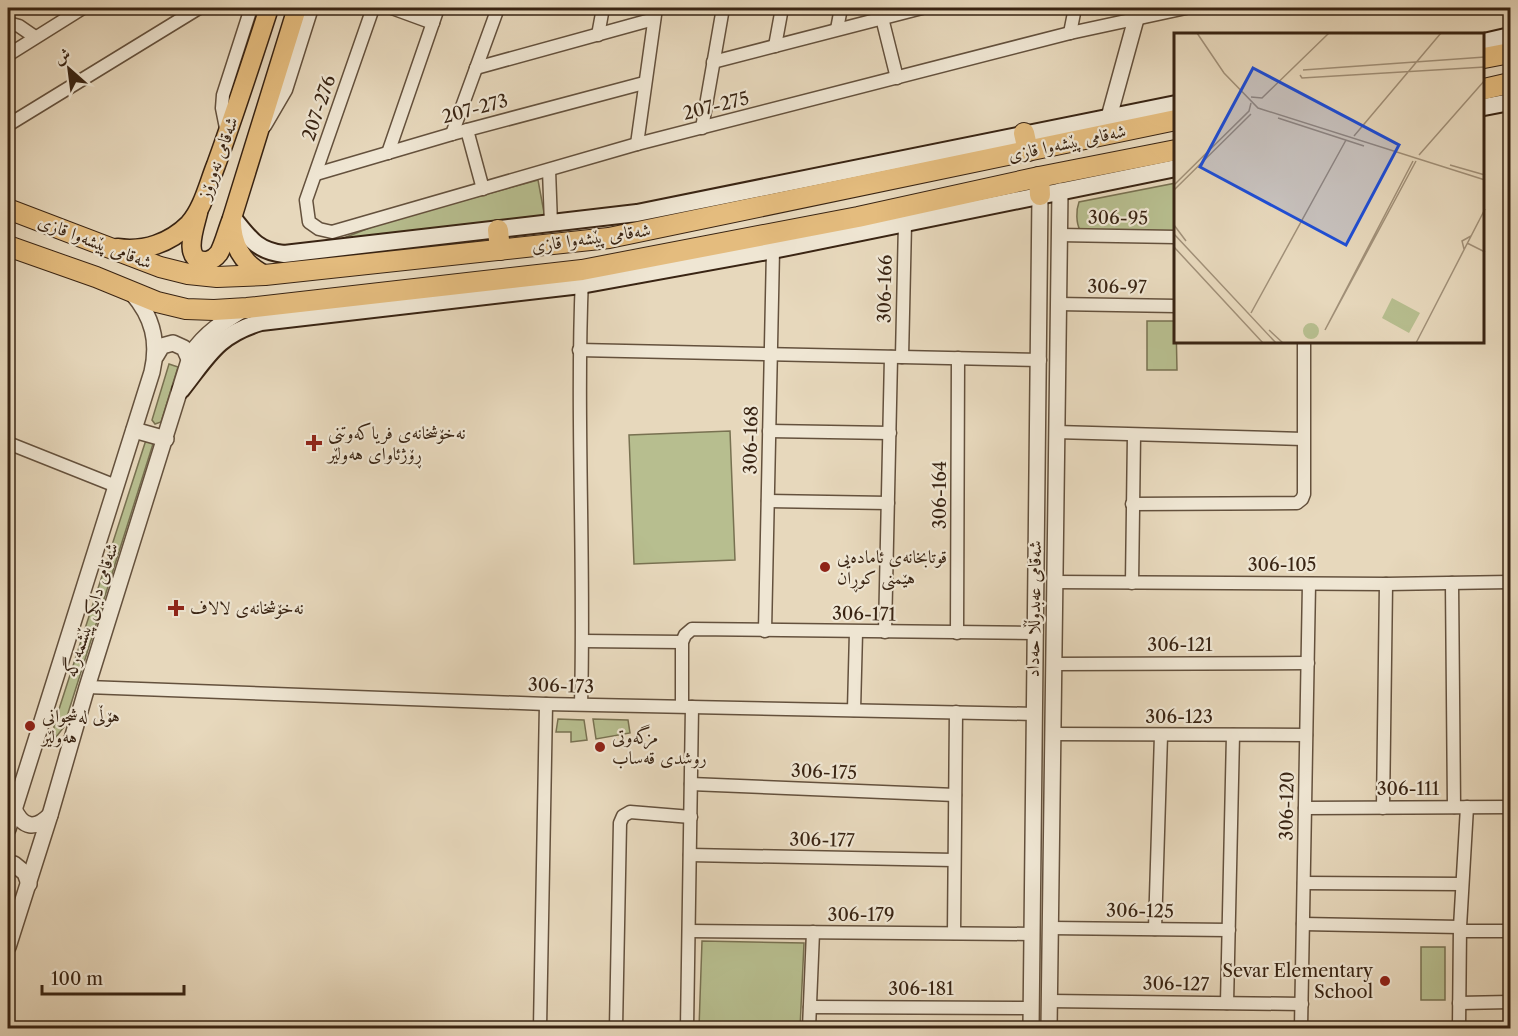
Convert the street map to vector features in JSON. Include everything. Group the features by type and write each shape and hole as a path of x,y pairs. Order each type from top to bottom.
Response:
{"highway":[{"path":"1485,58 1510,53"},
{"path":"1485,89 1510,83"},
{"name":"شەقامی پێشەوا قازی","path":"8,209 160,267 217,278 265,275 609,238 1026,142 1174,120"},
{"name":"شەقامی پێشەوا قازی","path":"8,246 96,277 157,302 186,309 247,308 280,312 582,277 773,242 1049,184 1174,151"},
{"path":"498,230 500,250"}],"main road":[{"name":"شەقامی نەورۆز","path":"110,247 139,249 167,240 179,232 199,211 269,8"},
{"name":"شەقامی نەورۆز","path":"265,275 249,265 238,249 233,237 233,218 297,8"},
{"path":"1485,42 1510,36"},
{"path":"1485,107 1510,102"},
{"path":"199,211 191,249 196,257 205,261 214,258 219,253 233,218 260,248 271,253 284,254 637,213 1026,142 1109,117 1174,104"},
{"path":"773,242 905,223 1049,184 1174,168"},
{"path":"182,390 214,348 228,335 280,312"}],"street":[{"path":"8,55 83,8"},
{"path":"8,126 199,8"},
{"path":"227,134 223,121 223,95 251,8"},
{"path":"257,136 286,90 312,8"},
{"name":"207-276","path":"309,222 306,200 373,8"},
{"path":"392,8 433,23"},
{"path":"388,153 438,8"},
{"path":"452,134 498,8"},
{"path":"598,35 603,8"},
{"path":"702,128 723,8"},
{"path":"775,46 782,8"},
{"path":"837,29 841,8"},
{"path":"713,62 882,18 896,11 922,8"},
{"path":"1070,33 1075,8"},
{"name":"207-275","path":"309,222 319,230 332,232 637,144 1070,33 1137,13 1186,8"},
{"path":"476,68 598,35 655,13"},
{"path":"637,144 655,13"},
{"path":"1109,117 1137,13"},
{"path":"882,18 897,78"},
{"path":"13,25 35,37"},
{"name":"207-273","path":"316,174 452,134 644,83"},
{"path":"467,130 483,189"},
{"path":"549,171 551,224"},
{"name":"شەقامی عەبدوڵڵا حەداد","path":"1049,184 1059,235 1049,1029"},
{"name":"شەقامی عەبدوڵڵا حەداد","path":"1031,1029 1040,360 1049,184"},
{"name":"306-166","path":"885,632 890,433 905,223"},
{"name":"306-95","path":"1059,235 1174,237"},
{"name":"306-168","path":"765,631 773,242"},
{"path":"581,704 583,641 579,350 582,277"},
{"name":"شەقامی دایکی پێشمەرگە","path":"8,829 12,806 156,356 150,321 146,311 132,293"},
{"name":"306-97","path":"1058,304 1174,306"},
{"name":"شەقامی دایکی پێشمەرگە","path":"8,947 50,815 87,687 182,390 191,354 208,334 247,308"},
{"path":"156,356 162,346 173,343 184,348 190,361"},
{"path":"1132,504 1297,503 1302,500 1304,494 1304,344"},
{"path":"579,350 1040,360"},
{"name":"306-164","path":"957,633 958,358"},
{"path":"134,430 166,439"},
{"path":"769,430 890,433"},
{"path":"1056,432 1303,439"},
{"path":"1132,583 1134,435"},
{"path":"8,443 116,486"},
{"path":"768,501 888,503"},
{"name":"306-105","path":"1054,582 1309,584 1510,582"},
{"path":"1452,583 1454,807"},
{"name":"306-120","path":"1302,1029 1309,584"},
{"path":"1383,808 1386,584"},
{"name":"306-171","path":"682,642 685,635 692,629 1036,633"},
{"path":"854,710 856,632"},
{"path":"583,641 682,642 691,784 687,1029"},
{"name":"306-121","path":"1053,664 1308,663"},
{"name":"306-173","path":"87,687 546,704 1035,714"},
{"path":"540,1029 546,704"},
{"path":"954,933 956,712"},
{"name":"306-123","path":"1052,734 1306,735"},
{"path":"1155,929 1161,735"},
{"path":"1227,1003 1233,735"},
{"path":"1034,773 1052,773"},
{"name":"306-175","path":"691,784 955,795"},
{"path":"12,806 18,817 29,825 43,822 50,815"},
{"name":"306-111","path":"1305,807 1510,807"},
{"path":"1459,1029 1460,929 1467,807"},
{"path":"616,1029 620,823 623,816 630,812 691,817"},
{"name":"306-177","path":"690,855 954,860"},
{"path":"8,866 14,864 22,870 29,884"},
{"path":"1304,884 1462,884"},
{"path":"1303,924 1510,931"},
{"name":"306-125","path":"1050,928 1229,930"},
{"name":"306-179","path":"689,931 1032,934"},
{"path":"809,1029 813,932"},
{"name":"306-127","path":"1049,1001 1302,1004"},
{"path":"1459,1003 1510,1002"},
{"name":"306-181","path":"810,1006 1031,1008"}],"green space":[{"path":"538,180 545,218 336,241 382,223"},
{"path":"1174,183 1174,231 1080,230 1077,216 1079,202"},
{"path":"1147,321 1174,321 1177,370 1147,370"},
{"path":"169,364 178,367 161,422 155,424 152,420"},
{"path":"730,431 735,560 634,564 629,435"},
{"path":"147,441 153,444 64,727 56,737 54,726 60,706"},
{"path":"558,719 584,720 587,740 571,742 571,732 556,732"},
{"path":"593,719 628,720 630,733 596,739"},
{"path":"702,941 804,943 800,1028 699,1028"},
{"path":"1421,947 1445,947 1445,1000 1421,1000"}],"place":[{"name":"نەخۆشخانەی فریاکەوتنی ڕۆژئاوای هەولێر","path":"314,443"},
{"name":"قوتابخانەی ئامادەیی هێمنی کوڕان","path":"825,567"},
{"name":"نەخۆشخانەی لالاف","path":"176,608"},
{"name":"هۆڵی لەشجوانی هەولێر","path":"30,726"},
{"name":"مزگەوتی روشدی قەساب","path":"600,747"},
{"name":"Sevar Elementary School","path":"1385,981"}]}
